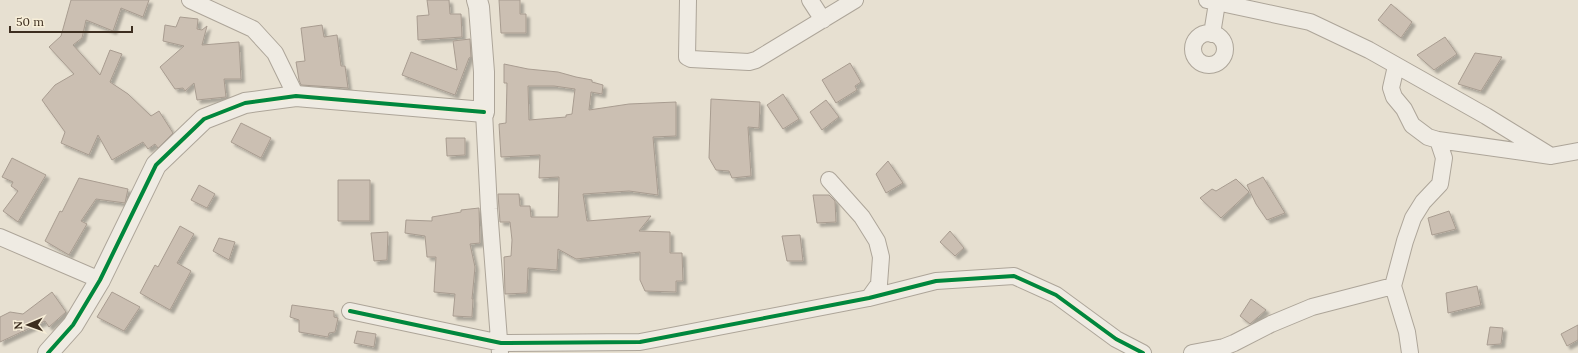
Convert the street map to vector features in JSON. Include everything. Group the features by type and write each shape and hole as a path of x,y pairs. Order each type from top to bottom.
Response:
{"street":[{"path":"190,0 253,29 275,53 296,96"},
{"path":"477,0 479,7 484,72 484,112 489,209 500,348"},
{"path":"688,0 687,57 691,59 749,62 756,60 856,0"},
{"path":"810,0 823,20"},
{"path":"1212,34 1212,2 1310,22 1369,50 1486,116 1551,156"},
{"path":"1396,66 1391,88 1394,97 1404,109 1412,125 1428,137 1438,140 1551,156 1578,151"},
{"path":"48,353 73,326 100,280 156,165 204,119 245,103 296,96 484,112"},
{"path":"1410,353 1408,332 1393,286 1404,241 1413,218 1423,202 1440,184 1444,158 1438,140"},
{"path":"829,180 862,217 877,241 881,257 880,277 879,284 869,298"},
{"path":"0,237 100,280"},
{"path":"350,311 500,348 640,342 869,298 936,281 1014,276 1056,295 1116,339 1143,353"},
{"path":"1192,353 1234,344 1271,324 1312,307 1393,286"}],"building":[{"path":"71,0 149,0 143,17 121,8 113,31 86,20 82,38 73,45 100,75 110,50 122,54 110,82 128,94 151,116 159,111 173,133 158,148 155,144 148,149 143,142 112,160 98,135 89,155 61,143 65,132 42,100 55,85 74,74 49,47 61,36"},
{"path":"427,0 449,0 450,14 461,14 462,37 418,40 417,16 429,15"},
{"path":"499,0 520,0 520,14 526,14 526,33 501,33"},
{"path":"1391,4 1412,22 1401,38 1378,20"},
{"path":"180,17 198,19 197,29 202,30 207,26 202,45 239,42 241,79 224,79 226,97 197,100 194,83 185,91 183,88 175,89 160,67 184,46 163,41 165,25 176,27"},
{"path":"322,25 324,37 337,35 341,66 345,66 348,88 301,85 296,62 305,61 301,28"},
{"path":"1445,37 1457,54 1434,70 1417,55"},
{"path":"470,39 471,57 469,58 455,95 402,75 411,52 457,70 453,41"},
{"path":"1475,53 1502,57 1481,91 1458,84"},
{"path":"850,63 861,82 855,86 857,90 836,103 822,80"},
{"path":"504,64 528,69 558,72 592,80 592,82 603,85 602,94 591,92 589,110 629,104 676,102 676,136 653,137 658,195 629,191 583,194 587,221 651,216 639,231 670,232 670,253 682,253 683,281 676,281 676,292 645,291 640,280 640,252 576,259 558,249 557,270 528,268 527,293 505,294 504,257 511,256 512,240 510,222 500,222 498,194 519,194 520,206 530,206 531,217 558,217 559,177 539,178 540,155 501,157 499,124 506,123 507,83 504,83","holes":["528,86 554,86 575,89 572,114 566,115 566,117 529,120"]},
{"path":"783,94 799,119 783,129 767,105"},
{"path":"711,99 760,102 759,128 748,127 751,176 732,178 729,171 716,170 709,158"},
{"path":"826,100 839,117 822,130 810,112"},
{"path":"241,123 271,138 261,158 231,142"},
{"path":"446,138 465,138 465,155 447,156"},
{"path":"12,158 46,175 18,222 3,211 18,191 11,186 13,182 2,177"},
{"path":"888,161 903,183 886,193 876,174"},
{"path":"1263,177 1285,213 1267,220 1256,204 1247,185"},
{"path":"79,178 128,189 125,203 96,199 81,221 87,224 69,255 45,241"},
{"path":"1236,179 1249,192 1221,218 1200,198 1212,189 1216,191"},
{"path":"338,180 370,180 370,221 338,221"},
{"path":"199,185 215,194 207,208 191,200"},
{"path":"813,195 829,195 835,201 836,222 817,223"},
{"path":"479,208 480,243 470,244 475,267 472,317 453,316 455,294 434,292 436,257 427,257 425,236 405,233 406,220 432,221 432,217 461,212 461,210"},
{"path":"1449,211 1456,229 1432,235 1428,218"},
{"path":"180,226 194,234 177,263 191,271 170,310 140,293 155,265 158,267"},
{"path":"950,231 964,248 955,256 940,242"},
{"path":"388,232 387,260 374,261 371,233"},
{"path":"800,235 803,261 787,261 782,236"},
{"path":"219,238 235,242 229,260 213,251"},
{"path":"1477,286 1481,305 1448,313 1446,293"},
{"path":"52,292 66,312 49,327 45,321 0,342 0,317 10,312 23,314"},
{"path":"112,292 140,307 124,331 97,317"},
{"path":"1251,299 1266,310 1250,324 1240,316"},
{"path":"292,305 334,311 334,317 338,318 335,332 329,333 328,337 299,332 299,320 290,317"},
{"path":"1578,325 1578,340 1567,346 1561,334"},
{"path":"1490,327 1503,328 1501,344 1487,345"},
{"path":"357,331 376,334 374,347 354,343"}],"cycle path":[{"path":"48,353 73,325 100,280 156,165 204,119 245,103 296,96 484,112"},
{"path":"350,311 501,343 640,342 869,298 936,281 1014,276 1056,295 1116,339 1143,353"}]}
